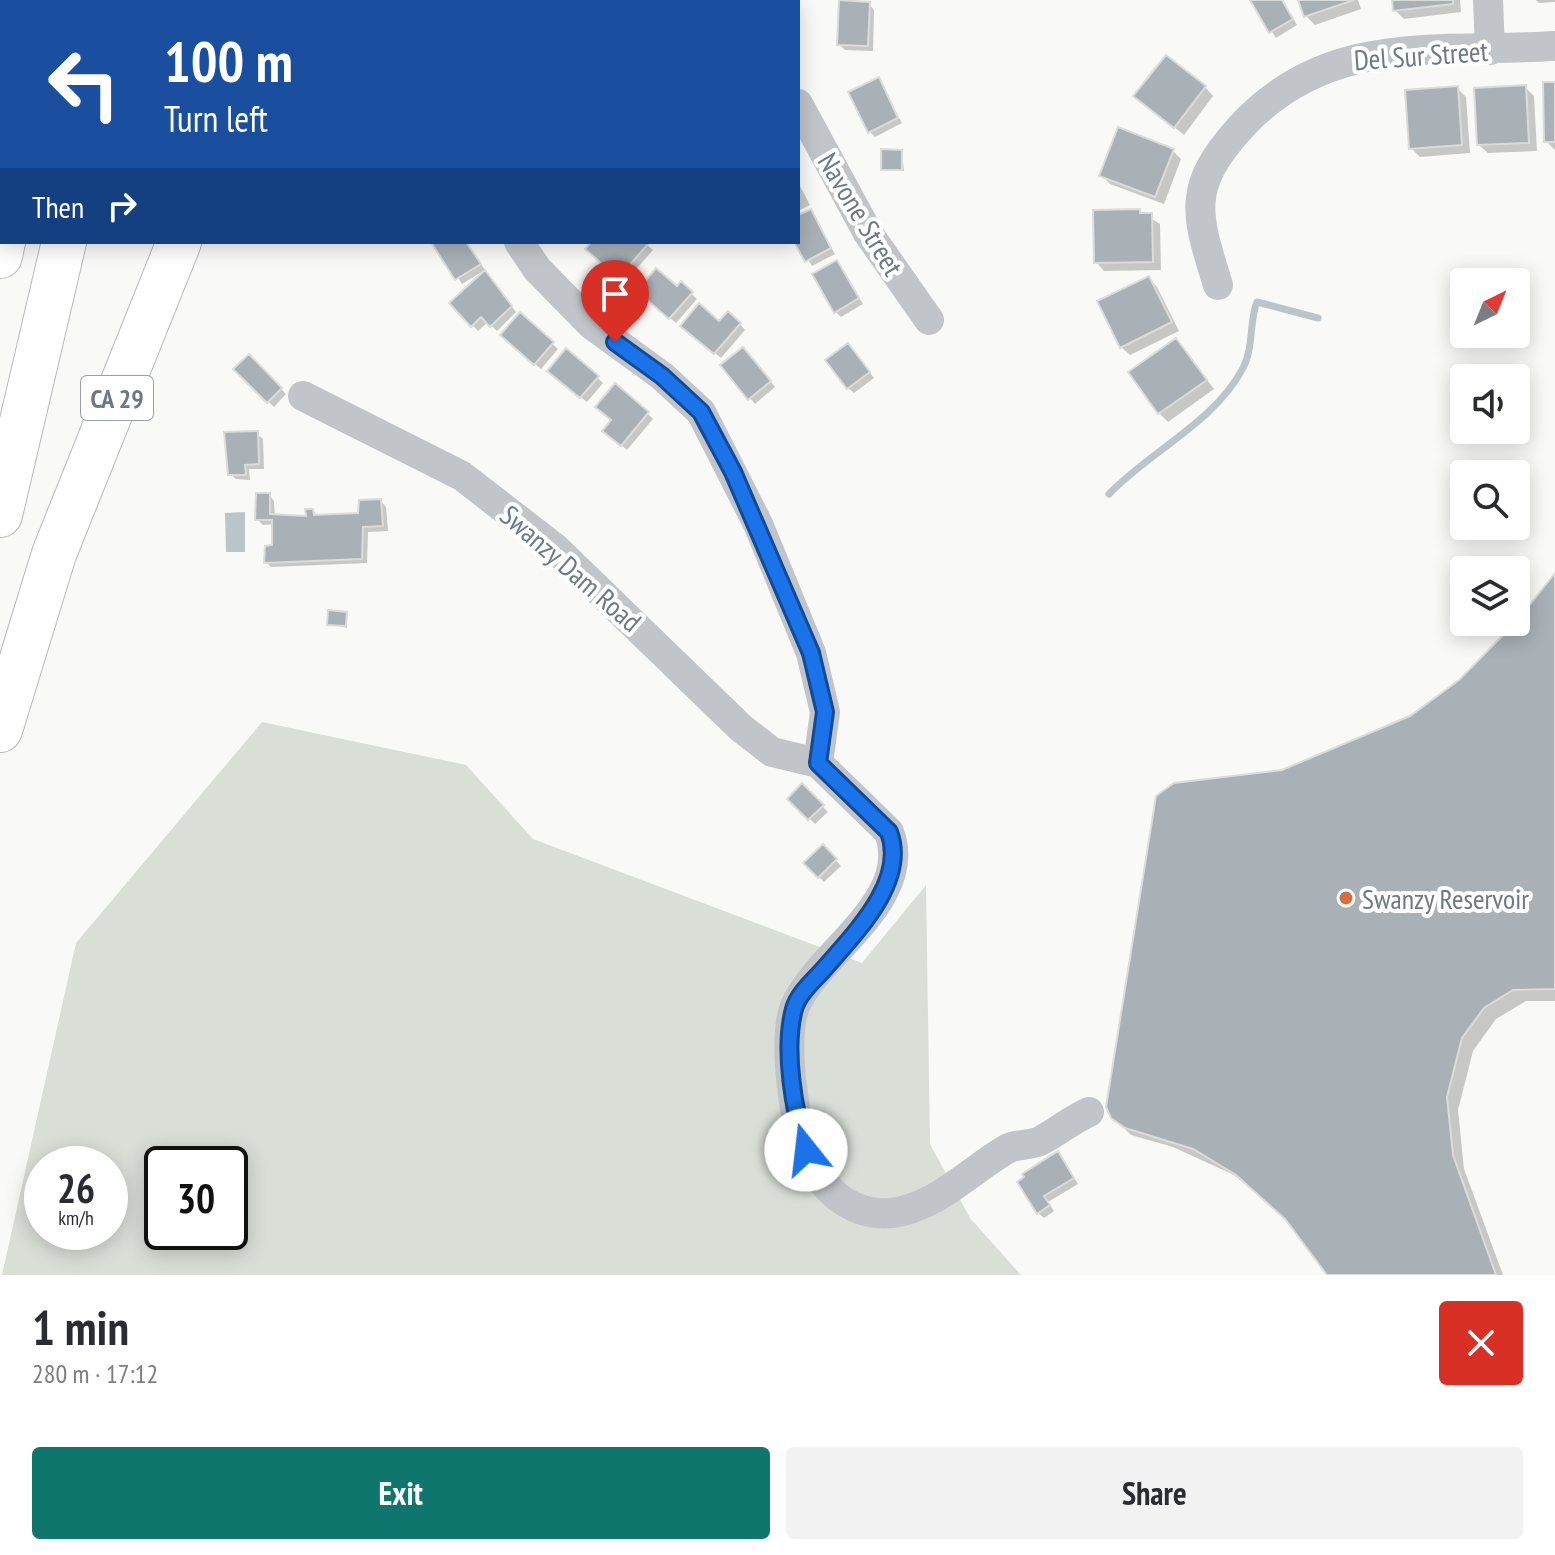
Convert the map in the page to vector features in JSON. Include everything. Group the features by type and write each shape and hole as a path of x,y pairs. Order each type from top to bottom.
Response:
{"highway":[{"path":"0,515 64,244"},
{"name":"CA 29","path":"0,730 54,554 178,244"}],"street":[{"path":"1488,0 1490,50"},
{"name":"Del Sur Street","path":"1218,285 1199,221 1200,193 1217,153 1262,104 1315,70 1350,58 1383,53 1555,46"},
{"name":"Navone Street","path":"800,108 868,233 929,320"},
{"path":"520,244 537,269 592,325 662,376 701,412 752,511 811,653 825,712 818,763 889,832 894,846 892,872 859,929 803,993 794,1010 793,1107 806,1150 826,1187 856,1210 871,1214 894,1213 921,1205 1011,1146 1040,1141 1066,1122 1089,1112"},
{"name":"Swanzy Dam Road","path":"303,396 462,476 555,548 741,728 772,752 818,763"}],"shaded area":[{"path":"245,512 245,552 226,552 225,513"},
{"path":"262,722 466,765 533,839 862,963 926,885 930,1144 970,1218 1021,1275 2,1275 24,1176 24,1250 128,1250 128,1146 31,1146 76,943"}],"building":[{"path":"839,0 870,2 868,46 837,45"},
{"path":"1250,0 1282,0 1293,19 1269,33"},
{"path":"1298,0 1354,0 1304,17"},
{"path":"1392,0 1453,0 1453,4 1393,11"},
{"path":"1166,55 1206,86 1174,128 1133,96"},
{"path":"879,77 898,118 868,133 848,92"},
{"path":"1543,82 1555,82 1555,142 1544,142"},
{"path":"1526,85 1529,143 1477,145 1474,88"},
{"path":"1458,86 1462,145 1409,149 1405,90"},
{"path":"1118,127 1174,149 1155,197 1099,176"},
{"path":"881,149 902,150 902,170 881,170"},
{"path":"811,209 831,248 805,262 795,244 800,244 800,214"},
{"path":"1140,209 1140,213 1152,213 1153,262 1094,263 1093,210"},
{"path":"432,244 467,244 481,264 455,280"},
{"path":"589,244 648,244 618,278 585,249"},
{"path":"837,260 859,298 834,313 812,274"},
{"path":"656,268 677,286 681,281 693,292 669,319 637,291"},
{"path":"485,270 512,306 490,327 481,317 471,327 449,303"},
{"path":"1149,276 1172,322 1120,348 1097,301"},
{"path":"699,303 719,321 728,311 741,323 714,354 680,326"},
{"path":"520,312 554,342 534,365 500,335"},
{"path":"1176,338 1207,380 1158,414 1128,372"},
{"path":"848,343 870,372 847,389 825,360"},
{"path":"743,347 771,381 748,400 720,365"},
{"path":"566,348 599,376 580,398 547,371"},
{"path":"249,354 282,388 267,403 233,369"},
{"path":"615,383 649,412 621,446 602,431 611,420 595,407"},
{"path":"258,431 259,464 245,465 246,475 228,475 224,432"},
{"path":"256,493 270,493 270,514 306,516 305,509 313,509 314,515 358,513 359,500 381,499 383,526 363,527 362,559 264,563 265,546 272,545 272,520 255,520"},
{"name":"Swanzy Reservoir","path":"1555,573 1555,989 1513,990 1484,1008 1462,1038 1447,1097 1453,1155 1496,1275 1327,1275 1285,1219 1236,1175 1193,1149 1125,1128 1111,1118 1106,1107 1156,796 1174,783 1282,770 1410,716 1459,680 1502,636 1530,636 1530,604"},
{"path":"328,610 347,612 346,626 327,625"},
{"path":"802,783 824,805 808,820 787,799"},
{"path":"823,844 837,859 818,878 803,863"},
{"path":"1058,1151 1074,1178 1044,1196 1050,1205 1037,1214 1017,1182 1024,1177 1022,1174"}],"waterway":[{"path":"1109,494 1199,420 1231,387 1246,360 1257,302 1318,318"}],"place":[{"name":"Swanzy Reservoir","path":"1346,898"}],"route":[{"path":"615,342 662,376 701,412 758,524 811,653 825,712 818,763 889,832 894,846 892,872 859,929 803,993 794,1010 791,1060 793,1107 806,1150"}]}
